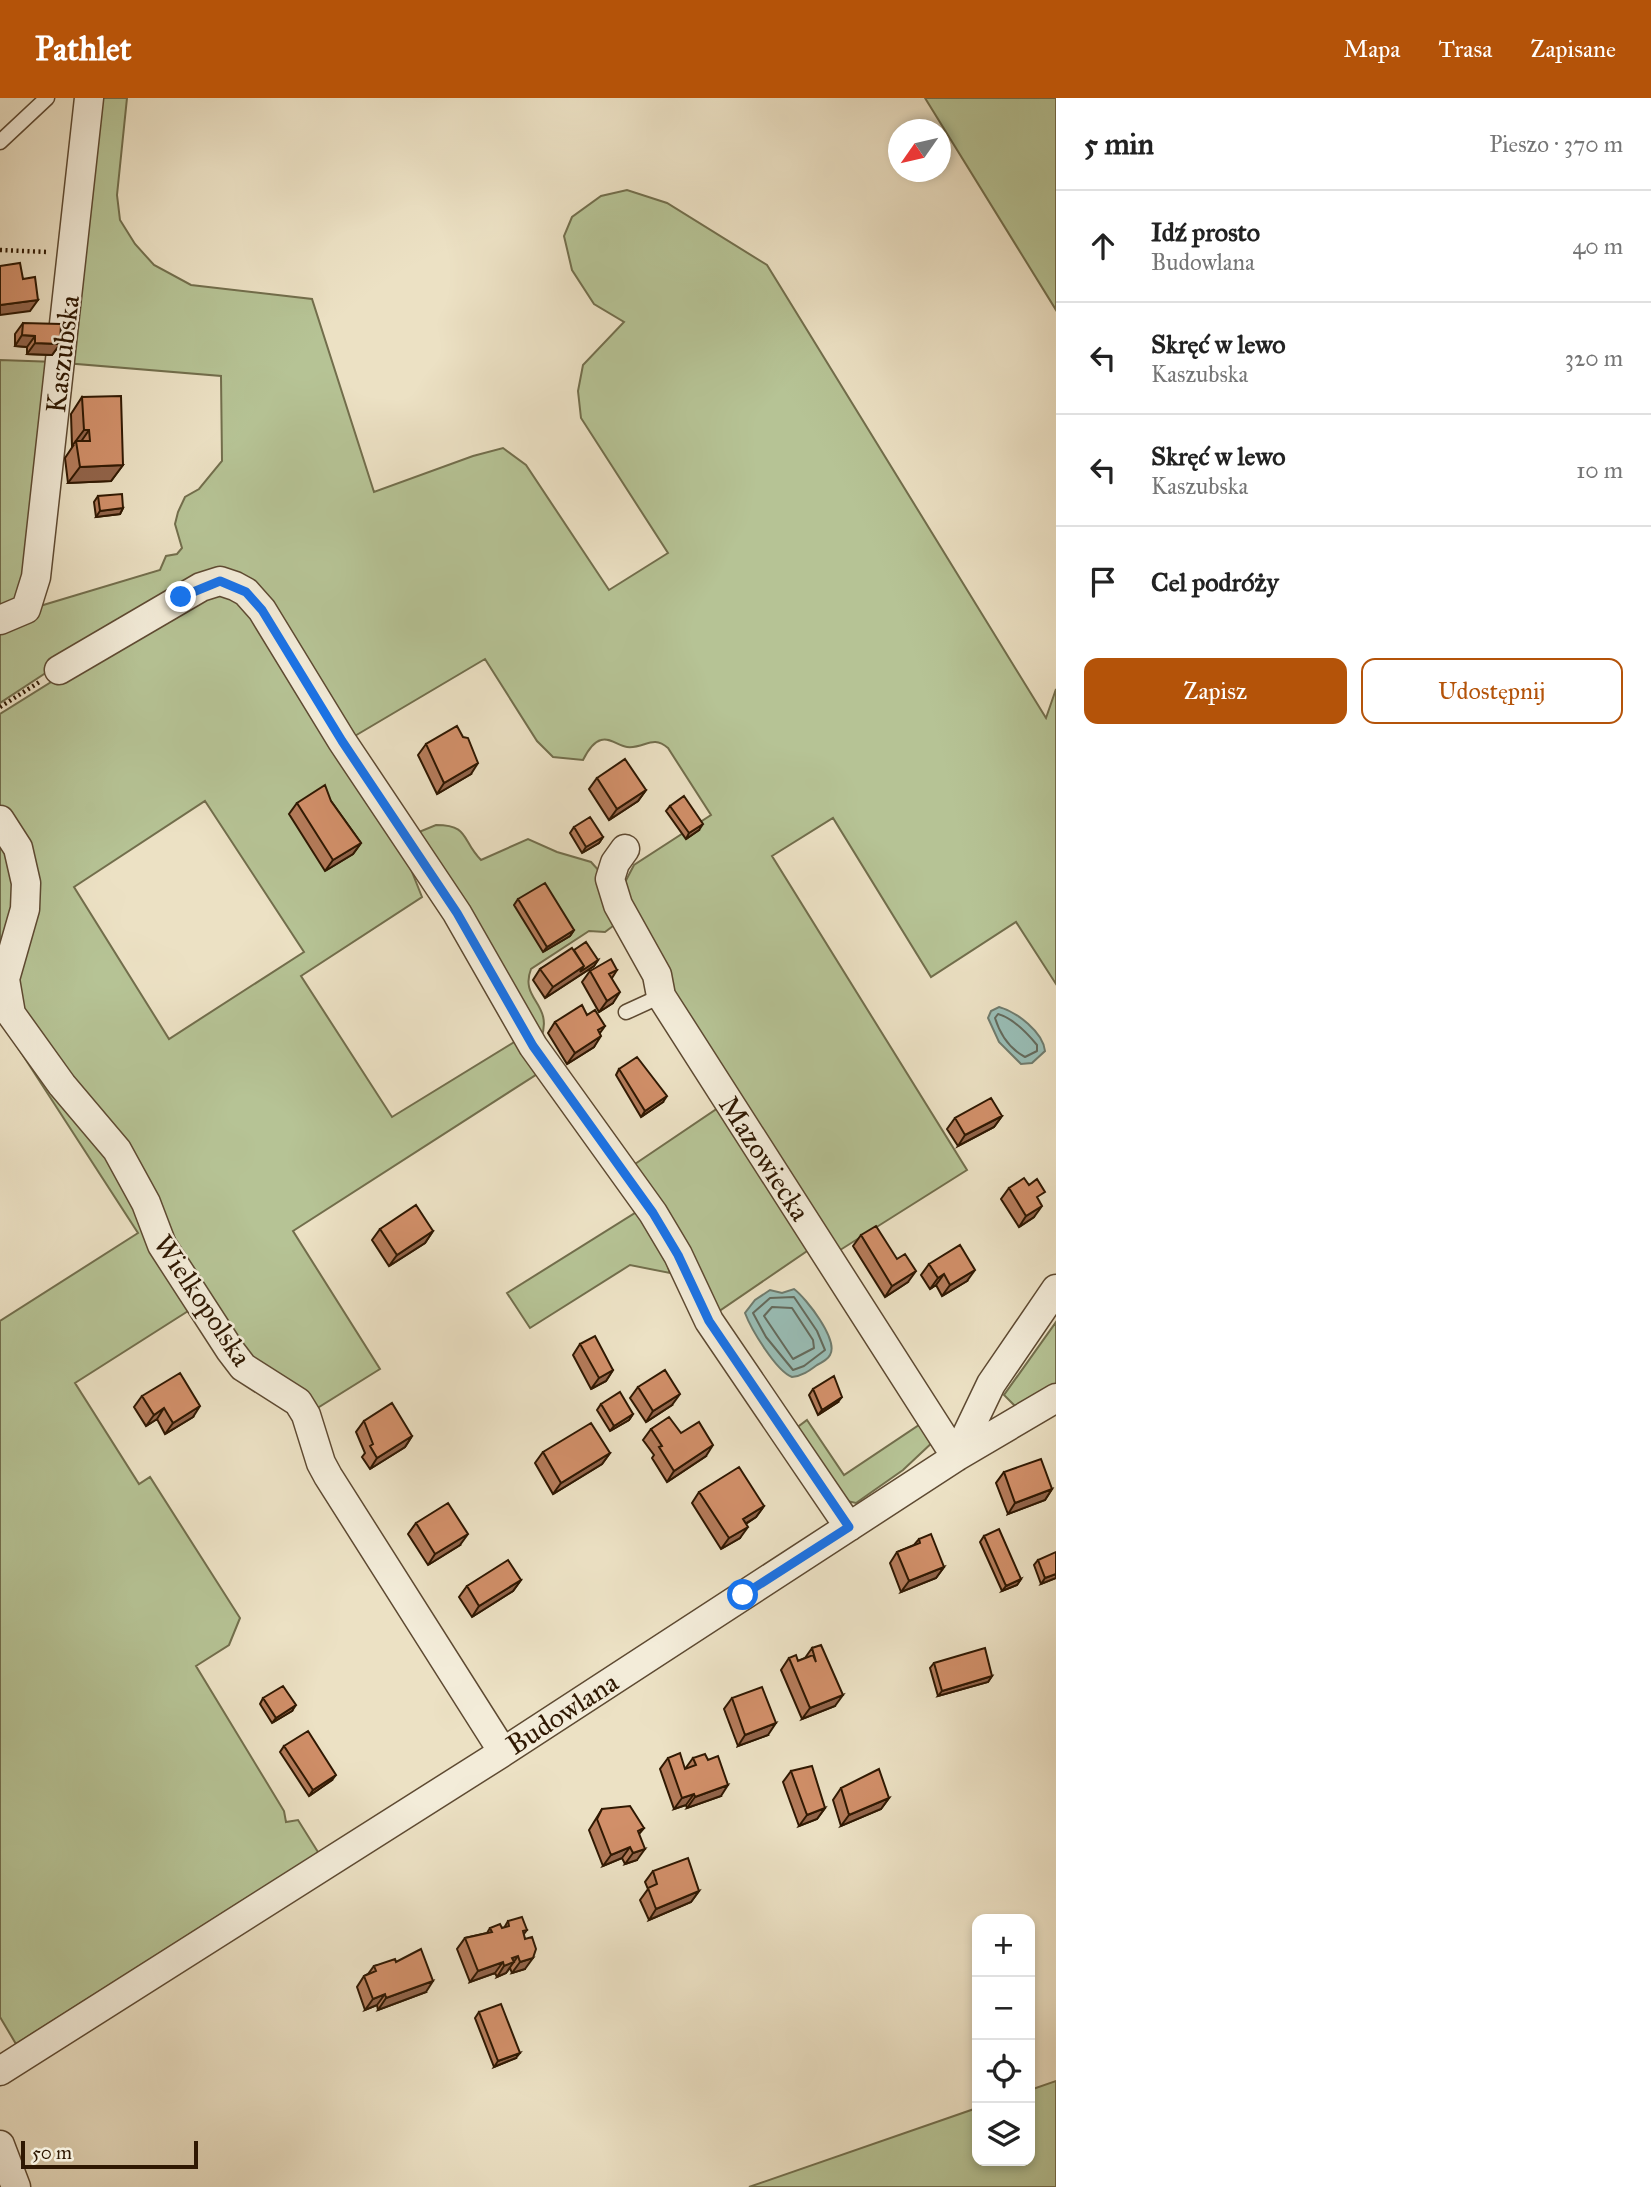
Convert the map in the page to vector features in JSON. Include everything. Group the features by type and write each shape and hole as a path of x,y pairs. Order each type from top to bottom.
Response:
{"street":[{"name":"Kaszubska","path":"13,614 36,577 89,98"},
{"path":"59,670 201,587 220,581 246,592 276,632 342,741 444,893 533,1046 667,1233 709,1321 849,1527"},
{"name":"Wielkopolska","path":"0,820 18,848 26,883 25,909 5,979 11,1014 62,1085 117,1150 146,1203 162,1245 230,1350 243,1367 298,1402 306,1415 321,1463 328,1476 503,1752"},
{"name":"Mazowiecka","path":"625,849 615,863 610,878 618,905 657,975 661,996 956,1457"},
{"path":"956,1457 991,1384 1056,1289"},
{"name":"Budowlana","path":"0,2071 503,1752 956,1457 1056,1398"},
{"path":"0,2145 16,2187"}],"lane":[{"path":"0,142 47,98"},
{"path":"626,1013 661,996"}],"path":[{"path":"0,250 73,254"},
{"path":"0,707 59,670"}],"green space":[{"path":"93,98 127,98 117,195 120,220 135,244 154,265 191,285 312,299 374,492 473,456 503,448 526,465 609,590 668,553 581,418 578,391 583,365 624,322 594,304 572,270 564,236 572,217 601,196 627,190 667,203 767,265 1046,718 1056,689 1056,984 1016,922 931,977 833,818 772,856 967,1170 837,1252 674,999 622,888 634,865 711,815 668,748 662,744 653,742 627,747 604,739 593,745 583,760 553,757 537,741 485,659 348,740 222,574 76,653 0,703 0,626 40,606 160,570 166,556 177,554 182,548 175,524 185,497 199,489 222,461 221,376 65,363"},
{"path":"925,98 1056,98 1056,310 951,140 951,119 938,119"},
{"path":"0,360 56,362 24,579 18,596 0,611"},
{"path":"236,593 402,847 422,897 301,976 392,1117 516,1041 545,1069 293,1231 380,1369 311,1412 250,1365 14,1006 25,933 0,812 0,714 189,596","holes":["205,801 304,952 169,1039 74,887"]},
{"path":"436,825 460,831 481,860 528,839 557,852 591,862 601,873 617,923 605,932 589,931 531,969 529,988 543,1017 541,1039 414,834"},
{"path":"0,833 17,890 0,969"},
{"path":"0,1020 73,1104 196,1306 75,1383 139,1484 150,1477 240,1618 229,1645 196,1666 284,1811 286,1822 298,1820 323,1860 251,1895 16,2044 0,2017 0,1321 138,1233"},
{"path":"721,1106 813,1247 712,1316 632,1166"},
{"path":"643,1208 658,1236 670,1273 630,1265 530,1328 507,1293"},
{"path":"1056,1322 1056,1391 1016,1407 1004,1395"},
{"path":"807,1420 844,1475 925,1421 936,1439 903,1470 856,1503 847,1501 791,1432"},
{"path":"1056,2081 1056,2187 749,2187 972,2110 972,2166 1035,2166 1035,2088"}],"water":[{"path":"999,1007 1021,1018 1040,1037 1045,1051 1032,1063 1021,1064 999,1042 988,1018 991,1011"},
{"path":"794,1289 820,1320 832,1348 824,1361 799,1376 792,1377 779,1367 758,1339 745,1313 755,1300 770,1290 782,1293"}],"building":[{"path":"20,263 23,279 35,277 38,300 0,305 0,266"},
{"path":"23,323 61,324 60,344 35,343 35,336 22,335"},
{"path":"121,396 123,465 80,467 76,441 90,441 89,430 84,430 82,397"},
{"path":"122,494 123,508 100,511 98,496"},
{"path":"457,726 463,737 468,738 478,763 444,783 426,744"},
{"path":"625,759 646,790 617,809 597,778"},
{"path":"325,785 331,801 361,843 333,860 297,803"},
{"path":"684,796 703,824 689,833 670,806"},
{"path":"590,817 603,837 586,847 574,827"},
{"path":"545,883 574,930 547,947 518,899"},
{"path":"586,942 598,960 580,972 584,966 574,950"},
{"path":"572,948 584,966 553,987 540,969"},
{"path":"611,959 617,970 609,974 620,992 607,1001 590,971"},
{"path":"582,1005 587,1015 595,1010 605,1026 598,1030 601,1036 575,1053 555,1022"},
{"path":"637,1057 667,1096 645,1111 619,1069"},
{"path":"991,1098 1002,1116 965,1135 955,1118"},
{"path":"1024,1178 1029,1185 1037,1179 1045,1192 1037,1197 1042,1206 1026,1216 1009,1188"},
{"path":"416,1205 433,1231 397,1255 380,1229"},
{"path":"876,1226 897,1259 905,1254 916,1271 892,1286 861,1235"},
{"path":"960,1245 975,1270 950,1285 944,1274 938,1278 929,1264"},
{"path":"595,1336 613,1370 599,1378 580,1344"},
{"path":"665,1370 680,1394 653,1411 638,1387"},
{"path":"180,1373 200,1406 173,1423 164,1408 154,1415 142,1396"},
{"path":"834,1376 842,1397 822,1410 813,1389"},
{"path":"620,1392 633,1414 614,1426 601,1404"},
{"path":"392,1403 412,1436 377,1458 370,1446 373,1444 364,1421"},
{"path":"669,1417 681,1433 699,1422 713,1445 674,1471 651,1429"},
{"path":"591,1423 610,1453 561,1483 543,1452"},
{"path":"1041,1459 1052,1489 1015,1503 1004,1472"},
{"path":"739,1467 764,1506 743,1519 748,1527 729,1538 699,1492"},
{"path":"448,1503 468,1534 435,1554 416,1523"},
{"path":"999,1529 1021,1579 1006,1586 984,1536"},
{"path":"931,1534 944,1567 909,1581 897,1552 920,1543 919,1539"},
{"path":"1056,1552 1056,1574 1045,1578 1038,1560"},
{"path":"508,1560 521,1580 479,1606 467,1586"},
{"path":"821,1645 843,1695 810,1708 789,1658 796,1655 798,1661 813,1655 816,1662 812,1648"},
{"path":"985,1648 992,1676 942,1691 934,1663"},
{"path":"283,1686 296,1705 276,1718 263,1698"},
{"path":"762,1687 776,1723 745,1735 732,1698"},
{"path":"308,1731 336,1775 313,1790 284,1746"},
{"path":"680,1753 685,1769 696,1765 693,1758 705,1754 708,1760 718,1756 728,1785 695,1797 694,1794 682,1798 668,1758"},
{"path":"812,1766 825,1808 807,1815 791,1771"},
{"path":"879,1769 889,1798 849,1815 841,1788"},
{"path":"630,1806 644,1828 638,1831 645,1849 633,1853 630,1847 611,1855 597,1819 602,1809"},
{"path":"688,1858 699,1891 656,1909 648,1888 657,1884 653,1871"},
{"path":"522,1917 527,1930 523,1931 525,1939 532,1937 536,1949 533,1958 520,1962 518,1956 512,1958 514,1962 504,1966 503,1962 478,1971 465,1938 492,1932 490,1928 500,1924 502,1928 509,1926 508,1921"},
{"path":"421,1949 433,1981 386,1998 385,1994 373,1999 364,1976 376,1971 374,1966 395,1959 396,1962"},
{"path":"501,2004 520,2053 498,2061 479,2012"}],"route":[{"path":"181,597 220,581 246,592 262,610 342,741 457,913 518,1023 547,1068 667,1233 709,1321 849,1527 743,1595"}]}
